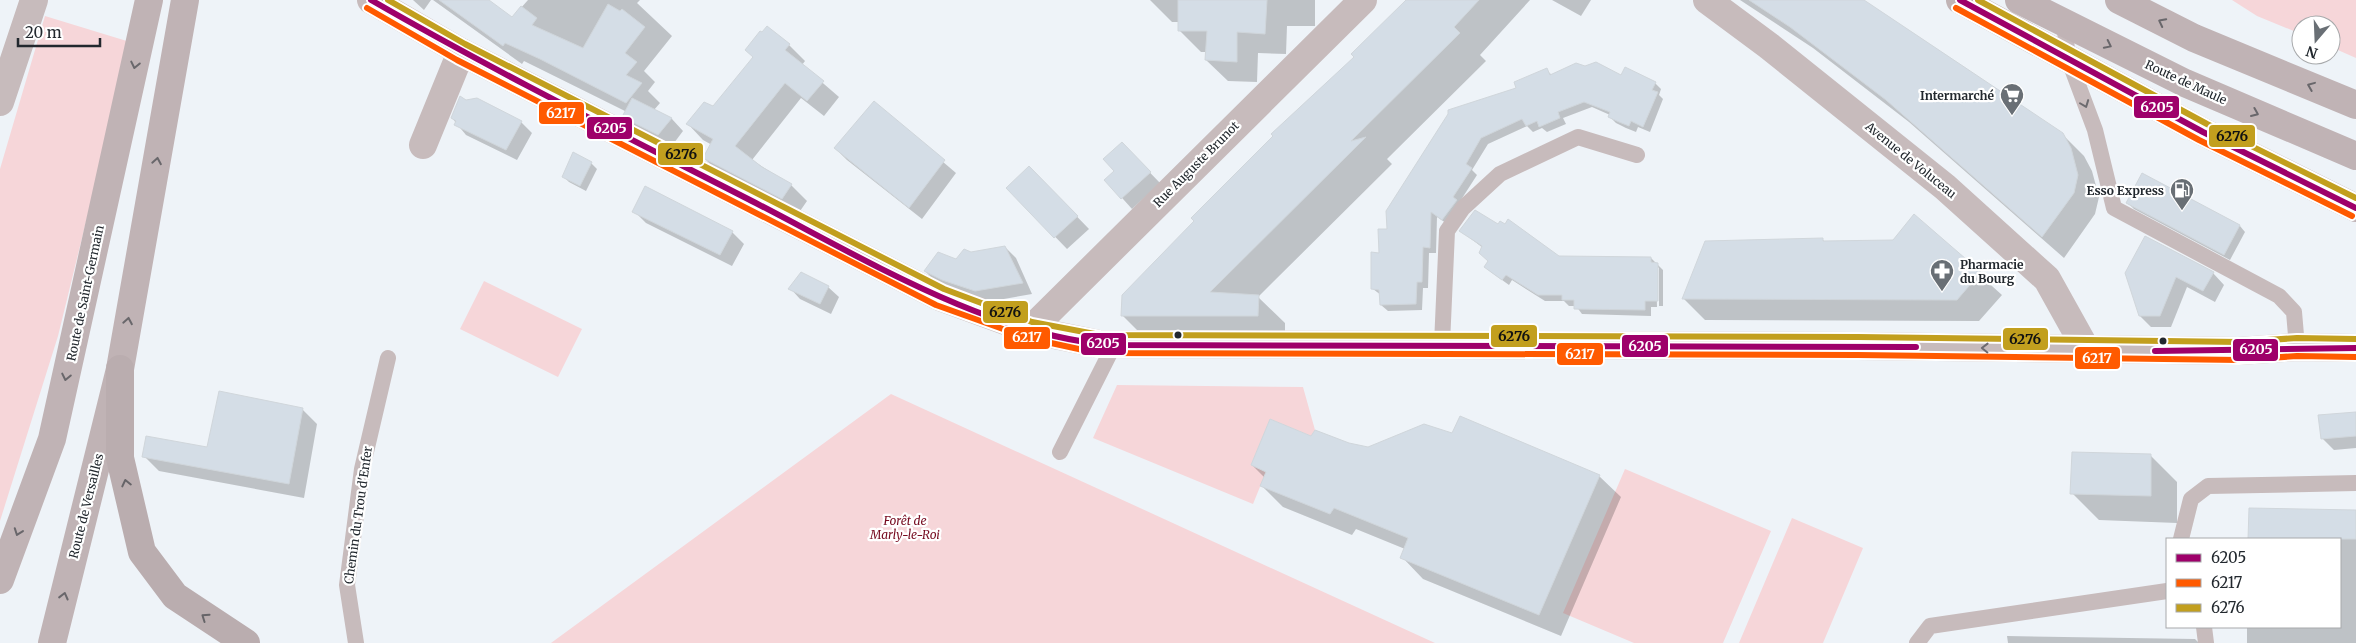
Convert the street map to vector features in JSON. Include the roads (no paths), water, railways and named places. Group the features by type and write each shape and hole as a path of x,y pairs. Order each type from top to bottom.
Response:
{"highway":[{"path":"120,369 120,458 142,552 175,596 246,643"}],"main road":[{"name":"Route de Saint-Germain","path":"0,580 52,439 149,0"},
{"path":"120,369 185,0"},
{"path":"1960,0 2203,132 2356,208"},
{"name":"Route de Maule","path":"2019,0 2185,83 2356,156"},
{"path":"2119,0 2194,38 2356,105"},
{"name":"Route de Versailles","path":"52,643 120,369"}],"street":[{"path":"0,102 34,0"},
{"path":"371,0 460,52 940,297 1030,330 1099,344 1442,344 2239,351 2297,347 2356,348"},
{"name":"Rue Auguste Brunot","path":"1030,330 1363,0"},
{"name":"Avenue de Voluceau","path":"1707,0 1769,46 1945,187 2047,279 2086,349"},
{"path":"423,145 460,52"}],"lane":[{"path":"2064,23 2068,58 2095,130 2114,208 2279,296 2294,312 2297,347"},
{"path":"1442,344 1448,231 1463,208 1500,174 1578,137 1637,155"},
{"path":"1060,452 1114,345"},
{"name":"Chemin du Trou d'Enfer","path":"356,643 347,585 362,469 388,358"},
{"path":"2181,538 2191,500 2208,486 2356,482"},
{"path":"1917,643 1930,626 2166,591"},
{"path":"2204,628 2206,643"}],"place":[{"name":"Intermarché","path":"2012,116"},
{"name":"Esso Express","path":"2182,211"},
{"name":"Pharmacie du Bourg","path":"1942,292"}],"park label":[{"name":"Forêt de Marly-le-Roi","path":"905,527"}]}
